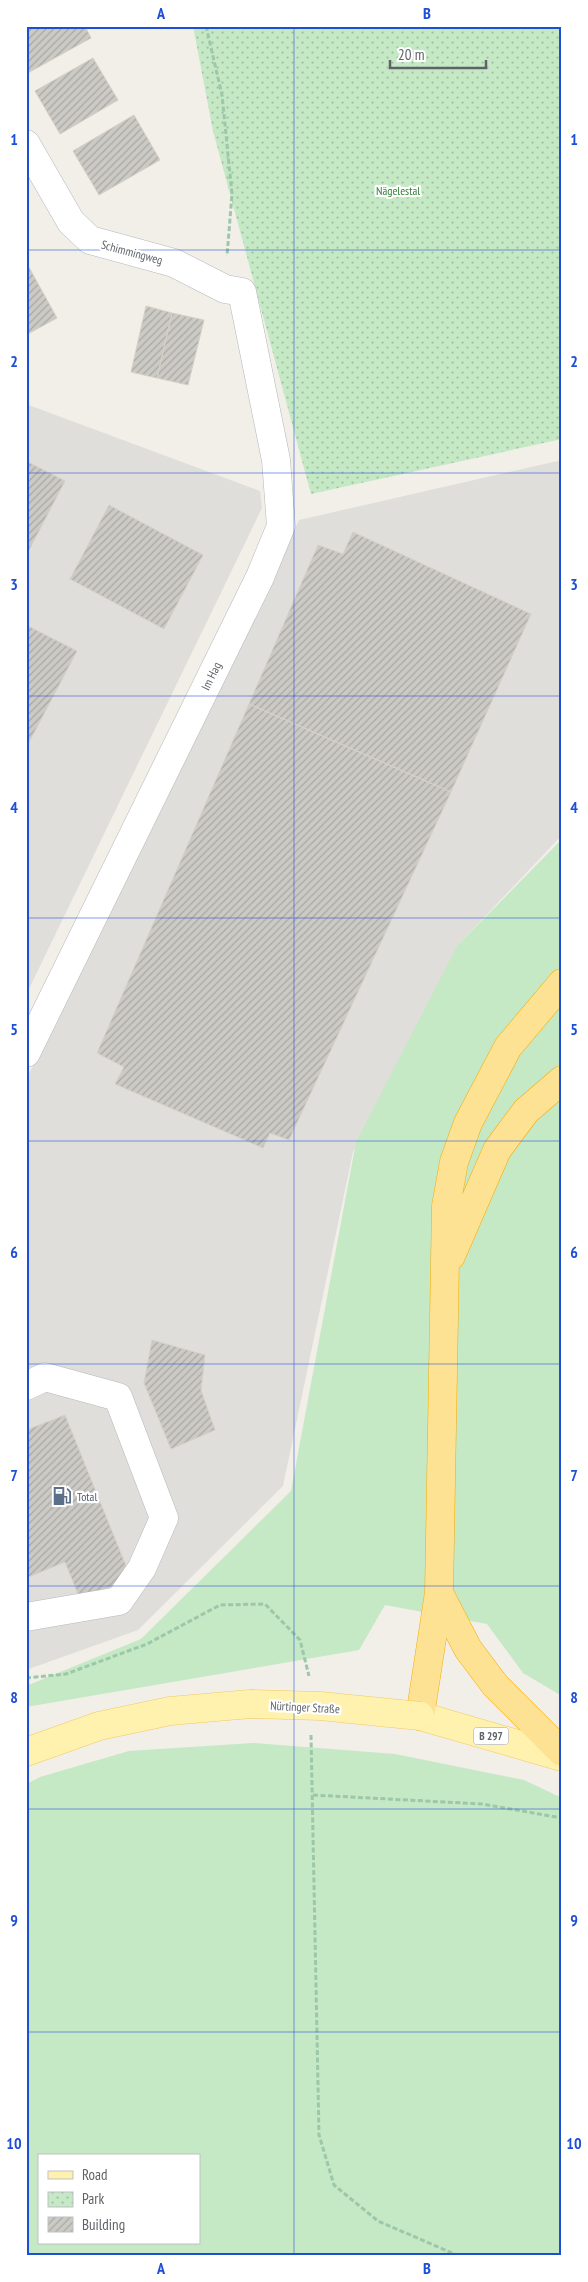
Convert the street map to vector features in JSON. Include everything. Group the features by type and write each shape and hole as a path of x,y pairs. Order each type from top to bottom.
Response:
{"highway":[{"path":"420,1716 439,1593 446,1206 454,1162 468,1123 508,1047 562,983"},
{"path":"446,1266 498,1150 526,1111 562,1080"},
{"path":"439,1593 468,1649 495,1685 562,1752"}],"main road":[{"name":"Nürtinger Straße","path":"33,1746 99,1726 170,1712 250,1704 320,1706 420,1716 562,1757"}],"street":[{"name":"Schimmingweg","path":"26,144 71,222 90,240 174,263 225,289"},
{"name":"Im Hag","path":"26,1053 260,577 281,526 276,460 242,292 225,289"},
{"path":"26,1386 45,1377 118,1397 164,1518 142,1568 119,1601 26,1616"}],"path":[{"path":"206,26 222,95 232,194 225,289"},
{"path":"26,1678 66,1674 147,1644 220,1605 265,1604 300,1640 309,1679"},
{"path":"311,1727 319,2134 334,2185 378,2221 459,2256"},
{"path":"313,1794 482,1804 562,1818"}],"shaded area":[{"path":"26,404 260,491 262,508 26,995"},
{"path":"562,460 562,835 460,943 353,1152 283,1486 138,1630 26,1670 26,1080 299,520"}],"green space":[{"name":"Nägelestal","path":"193,26 562,26 562,439 311,494 213,131"},
{"path":"562,839 562,1696 523,1673 487,1624 385,1605 359,1650 26,1707 26,1686 141,1639 291,1491 356,1142 457,946"},
{"path":"253,1743 395,1754 524,1780 562,1798 562,2256 26,2256 26,1784 40,1777 129,1751"}],"building":[{"path":"26,26 85,26 91,38 26,74"},
{"path":"93,58 118,100 60,134 35,91"},
{"path":"134,115 160,160 99,195 73,151"},
{"path":"26,262 57,318 26,335"},
{"path":"146,306 172,313 157,378 131,372"},
{"path":"172,313 204,320 188,385 157,378"},
{"path":"26,461 65,481 26,556"},
{"path":"109,505 203,555 164,629 70,579"},
{"path":"353,532 531,614 451,792 249,704 318,545 343,554"},
{"path":"26,625 77,651 26,748"},
{"path":"249,704 451,792 289,1140 270,1133 263,1148 115,1084 124,1067 97,1053"},
{"path":"152,1340 205,1355 201,1390 215,1430 171,1449 144,1383"},
{"name":"Total","path":"65,1415 131,1578 80,1599 65,1562 26,1578 26,1422 29,1429"}],"place":[{"name":"Total","path":"62,1496"}]}
